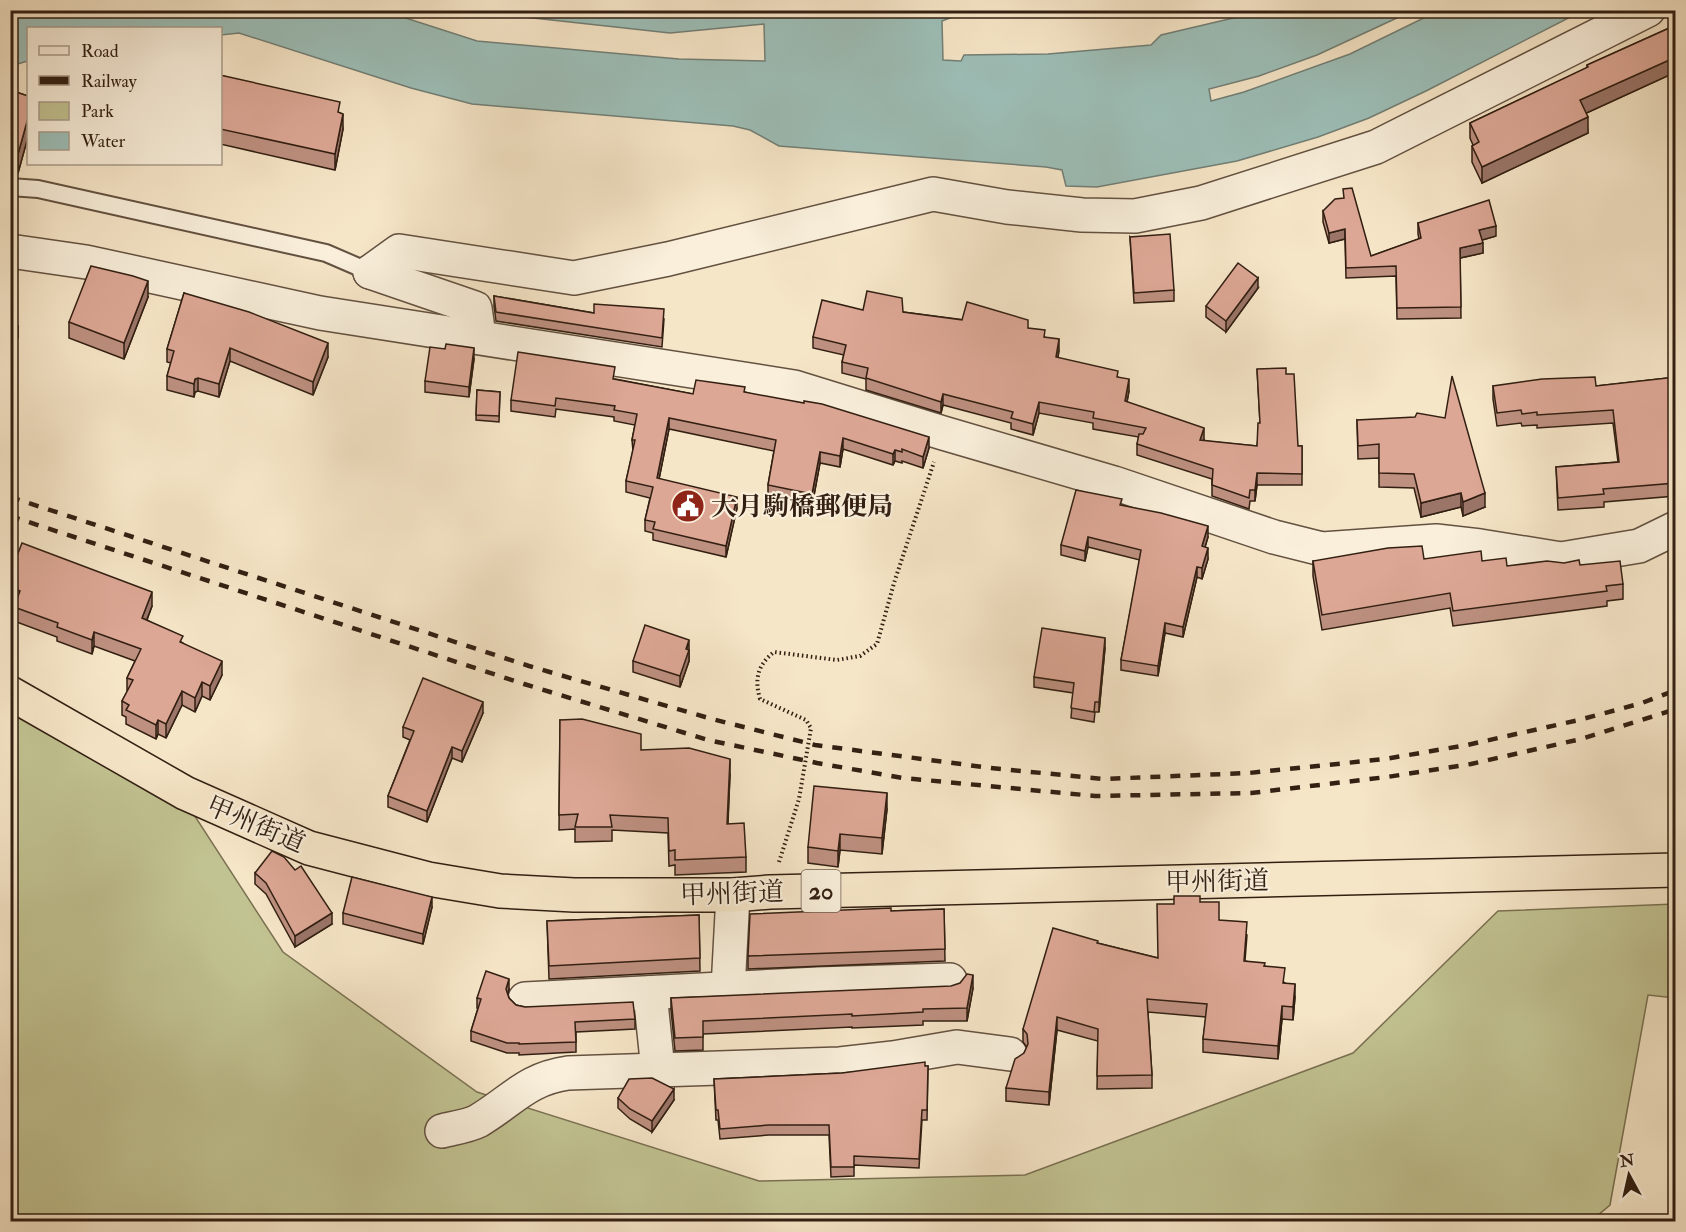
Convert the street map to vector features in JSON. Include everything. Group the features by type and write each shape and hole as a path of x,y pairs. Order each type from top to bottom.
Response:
{"highway":[{"name":"甲州街道","path":"10,693 184,793 309,848 428,879 500,891 574,895 733,895 770,892 1676,870"}],"street":[{"path":"370,272 399,251 574,278 668,259 933,194 1007,207 1082,215 1134,216 1201,204 1376,147 1647,10"},
{"path":"10,251 86,262 320,313 479,336 794,387 1114,483 1284,540 1322,549 1436,541 1561,559 1639,546 1676,528"},
{"path":"370,272 475,308 479,336"},
{"path":"728,989 733,895"},
{"path":"525,999 950,980"},
{"path":"650,993 658,1070"},
{"path":"442,1131 476,1122 517,1092 540,1080 556,1075 840,1064 957,1047 1010,1054"}],"lane":[{"path":"10,187 38,189 326,253 370,272"}],"path":[{"path":"770,892 799,799 811,728 806,720 760,699 756,684 763,662 774,652 837,660 860,656 877,644 894,583 944,433"}],"green space":[{"path":"10,704 189,807 283,952 477,1092 759,1181 1025,1175 1353,1053 1498,911 1675,904 1675,998 1648,995 1610,1205 1591,1221 11,1221"}],"water":[{"path":"11,10 384,11 477,41 679,59 765,61 764,24 670,33 506,15 491,11 968,11 942,21 943,60 961,61 964,55 1048,54 1151,45 1161,35 1263,11 1412,11 1317,55 1259,76 1209,89 1211,101 1244,92 1350,54 1438,11 1582,11 1426,91 1369,118 1318,137 1237,161 1097,187 1066,186 1062,170 1046,167 779,146 750,130 733,126 472,104 411,88 239,33 222,35 222,27 27,27 27,61 14,65 11,70"}],"building":[{"path":"1676,25 1676,57 1580,100 1588,117 1482,167 1472,146 1479,142 1470,123 1588,67 1587,65"},
{"path":"222,75 340,102 338,112 343,114 335,154 222,129"},
{"path":"10,90 27,96 27,122 18,154 10,152"},
{"path":"1352,188 1371,256 1421,238 1418,223 1489,200 1496,226 1479,230 1483,243 1460,248 1461,307 1397,308 1396,266 1346,268 1345,229 1329,233 1323,211 1335,199 1344,198 1343,189"},
{"path":"1170,234 1174,290 1134,293 1130,237"},
{"path":"1238,263 1258,278 1226,321 1206,306"},
{"path":"91,266 148,281 124,343 69,322"},
{"path":"867,291 902,298 903,312 962,320 967,302 1028,320 1028,328 1045,330 1044,337 1059,339 1056,357 1118,371 1117,377 1129,379 1125,401 1204,428 1200,440 1257,446 1258,423 1260,423 1257,369 1286,368 1286,374 1294,374 1298,446 1302,446 1302,474 1257,473 1255,490 1250,490 1249,498 1212,485 1213,469 1137,444 1139,434 1143,434 1146,428 1093,418 1094,412 1039,402 1033,424 1011,418 1013,412 943,394 941,402 866,378 868,368 842,362 846,345 813,337 822,300 863,310"},
{"path":"184,293 249,312 328,343 313,382 230,348 219,384 198,378 195,379 194,384 167,376 174,351 167,349"},
{"path":"494,296 594,313 594,304 664,309 662,338 496,312"},
{"path":"10,324 18,326 10,349"},
{"path":"446,344 474,348 469,387 425,381 430,347 445,349"},
{"path":"518,352 615,367 613,379 693,394 696,380 745,387 744,392 822,404 929,437 923,457 902,449 902,452 895,450 893,454 843,438 840,456 820,452 812,494 768,485 776,440 669,418 657,478 737,497 726,546 653,529 655,522 645,520 653,487 626,481 635,440 632,440 637,414 614,410 615,406 556,398 555,406 511,400"},
{"path":"1452,376 1485,493 1463,502 1461,493 1421,503 1414,474 1379,473 1379,444 1358,446 1357,420 1415,417 1417,413 1445,418"},
{"path":"1595,377 1596,386 1676,377 1676,483 1603,489 1604,494 1558,498 1556,467 1619,462 1613,410 1537,415 1537,412 1522,414 1521,410 1497,413 1493,386 1542,379"},
{"path":"477,390 500,392 499,416 476,415"},
{"path":"1076,490 1122,499 1120,505 1208,526 1202,546 1208,548 1202,568 1197,567 1183,627 1165,623 1158,666 1121,660 1141,550 1088,537 1085,551 1061,545"},
{"path":"22,543 152,592 142,618 183,636 180,642 222,661 210,686 202,682 195,698 182,691 166,724 158,720 156,725 126,710 129,705 122,701 133,680 127,678 141,649 94,632 92,640 57,627 58,623 14,607 20,591 10,587 10,574"},
{"path":"1422,546 1424,559 1481,551 1482,561 1506,558 1507,566 1547,561 1564,563 1579,560 1580,565 1620,561 1623,584 1606,586 1607,591 1453,611 1450,593 1322,615 1313,561 1388,548"},
{"path":"645,625 689,640 686,649 689,650 680,676 633,661"},
{"path":"1042,628 1105,638 1099,702 1095,702 1094,712 1071,708 1074,683 1034,677"},
{"path":"423,678 483,702 462,751 452,747 427,811 388,796 414,731 403,727"},
{"path":"582,719 641,734 641,750 689,748 730,759 727,824 744,823 746,857 675,860 675,850 669,851 668,818 610,815 612,827 575,827 578,814 559,815 560,720"},
{"path":"814,786 887,793 882,838 840,834 838,851 808,847"},
{"path":"272,851 284,857 295,870 301,866 332,913 295,936 266,883 255,873"},
{"path":"352,877 432,897 423,934 343,913"},
{"path":"1174,896 1200,896 1200,902 1219,902 1219,920 1247,922 1244,961 1285,968 1283,983 1295,984 1293,1007 1282,1006 1278,1046 1203,1039 1207,1004 1147,999 1152,1075 1097,1076 1098,1029 1057,1017 1049,1092 1006,1088 1015,1059 1024,1053 1028,1044 1027,1034 1023,1029 1053,928 1098,941 1097,943 1158,958 1157,904 1174,904"},
{"path":"891,908 891,911 944,909 945,949 748,956 750,914"},
{"path":"699,915 700,958 549,966 547,921"},
{"path":"486,971 509,979 506,989 509,998 516,1005 525,1007 633,1002 635,1019 575,1022 576,1042 507,1043 471,1031 481,999 477,998"},
{"path":"967,974 973,975 967,1008 923,1009 923,1012 852,1016 852,1014 703,1021 703,1037 675,1038 671,998 951,986 960,983"},
{"path":"925,1062 925,1066 928,1066 927,1110 922,1110 919,1159 854,1156 854,1167 831,1167 829,1125 769,1125 720,1129 714,1079 842,1073"},
{"path":"652,1078 674,1089 652,1121 630,1109 618,1098 629,1079"}],"railway":[{"path":"10,497 529,666 712,719 815,745 991,768 1103,779 1249,773 1385,759 1467,745 1579,720 1642,703 1676,690"},
{"path":"10,516 524,684 708,740 903,778 1095,796 1251,793 1387,777 1471,764 1581,739 1676,709"}],"place":[{"name":"大月駒橋郵便局","path":"688,506"}]}
